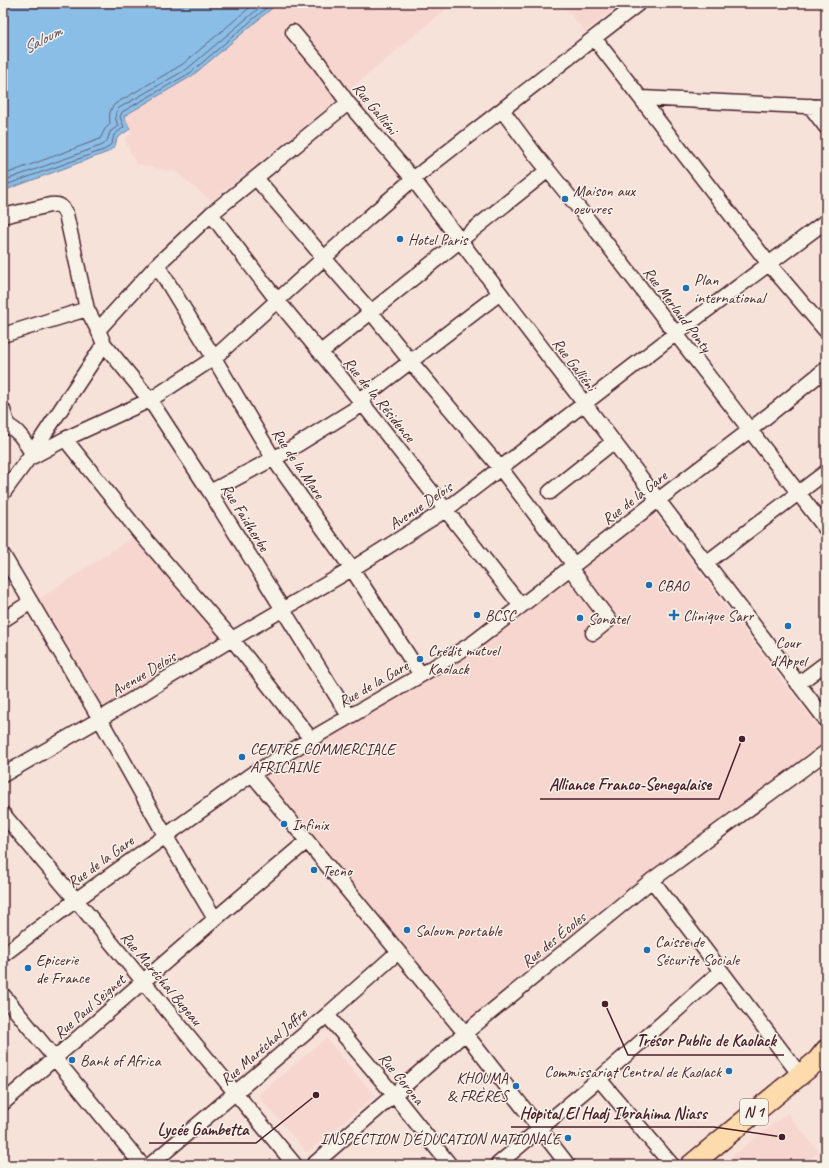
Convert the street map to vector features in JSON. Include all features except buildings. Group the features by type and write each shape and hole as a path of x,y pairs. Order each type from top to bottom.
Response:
{"highway":[{"name":"N 1","path":"690,1165 823,1056"}],"street":[{"path":"30,456 150,400 214,358 413,179 639,3"},
{"name":"Rue Galliéni","path":"293,32 319,63 348,103 413,179 826,720"},
{"path":"594,38 769,264 826,331"},
{"path":"641,98 826,107"},
{"path":"98,330 157,264 211,214 348,103"},
{"path":"810,106 826,127"},
{"name":"Rue Merlaud Ponty","path":"502,110 826,529"},
{"path":"321,352 548,170"},
{"path":"256,178 371,312 501,469 572,566 609,620 593,633"},
{"name":"Rue Faidherbe","path":"3,216 50,205 57,204 62,206 66,214 87,309 104,344 150,400 210,492 349,716"},
{"name":"Rue de la Résidence","path":"211,214 277,300 362,402 521,606"},
{"name":"Avenue Delois","path":"3,775 352,569 447,510 675,334 826,221"},
{"name":"Rue de la Mare","path":"157,264 273,458 352,569 421,675"},
{"path":"210,492 284,453 362,402 500,293"},
{"path":"3,335 87,309"},
{"path":"3,493 30,456 104,344"},
{"name":"Rue de la Gare","path":"3,955 76,900 252,774 473,643 826,370"},
{"path":"3,410 6,427 14,428 18,432 30,456"},
{"path":"65,439 139,532 232,639 311,739"},
{"path":"550,492 613,442"},
{"path":"706,563 799,494 826,472"},
{"path":"3,555 8,573 31,602 100,719 165,836 215,919"},
{"path":"3,620 31,602"},
{"path":"798,684 826,663"},
{"name":"Rue des Écoles","path":"313,1165 465,1033 652,880 826,752"},
{"path":"252,774 465,1033 568,1165"},
{"name":"Rue Maréchal Bugeau","path":"3,814 295,1165"},
{"name":"Rue Paul Seignet","path":"3,1103 307,841"},
{"path":"652,880 800,1075"},
{"name":"Rue Maréchal Joffre","path":"150,1165 398,952"},
{"path":"497,1165 599,1079 721,971"},
{"path":"3,995 142,1165"},
{"name":"Rue Corona","path":"327,1014 450,1165"},
{"path":"599,1079 672,1165"}],"shaded area":[{"path":"278,3 441,3 446,9 352,88 211,201 176,172 136,164 124,138 132,134 124,116 192,76"},
{"path":"562,3 623,3 585,32"},
{"path":"654,513 826,737 826,745 643,883 469,1025 262,773 471,653"},
{"path":"137,534 228,637 102,713 36,601"},
{"path":"326,1038 375,1096 307,1153 258,1095"},
{"path":"787,1113 819,1152 811,1158 816,1165 721,1165"}],"water":[{"name":"Saloum","path":"3,3 278,3 192,76 124,116 130,129 117,138 115,146 108,152 3,191"}],"place":[{"name":"Maison aux oeuvres","path":"565,199"},
{"name":"Hotel Paris","path":"400,239"},
{"name":"Plan international","path":"686,288"},
{"name":"CBAO","path":"649,585"},
{"name":"BCSC","path":"477,615"},
{"name":"Clinique Sarr","path":"674,615"},
{"name":"Sonatel","path":"580,618"},
{"name":"Cour d'Appel","path":"788,626"},
{"name":"Crédit mutuel Kaolack","path":"420,659"},
{"name":"Alliance Franco-Senegalaise","path":"742,739"},
{"name":"CENTRE COMMERCIALE AFRICAINE","path":"242,757"},
{"name":"Infinix","path":"284,824"},
{"name":"Tecno","path":"314,870"},
{"name":"Saloum portable","path":"407,930"},
{"name":"Caisse de Sécurite Sociale","path":"647,950"},
{"name":"Epicerie de France","path":"28,968"},
{"name":"Trésor Public de Kaolack","path":"605,1004"},
{"name":"Bank of Africa","path":"72,1060"},
{"name":"Commissariat Central de Kaolack","path":"729,1071"},
{"name":"KHOUMA & FRÈRES","path":"516,1086"},
{"name":"Lycée Gambetta","path":"316,1095"},
{"name":"Hopital El Hadj Ibrahima Niass","path":"782,1137"},
{"name":"INSPECTION D'ÉDUCATION NATIONALE","path":"568,1138"}]}
